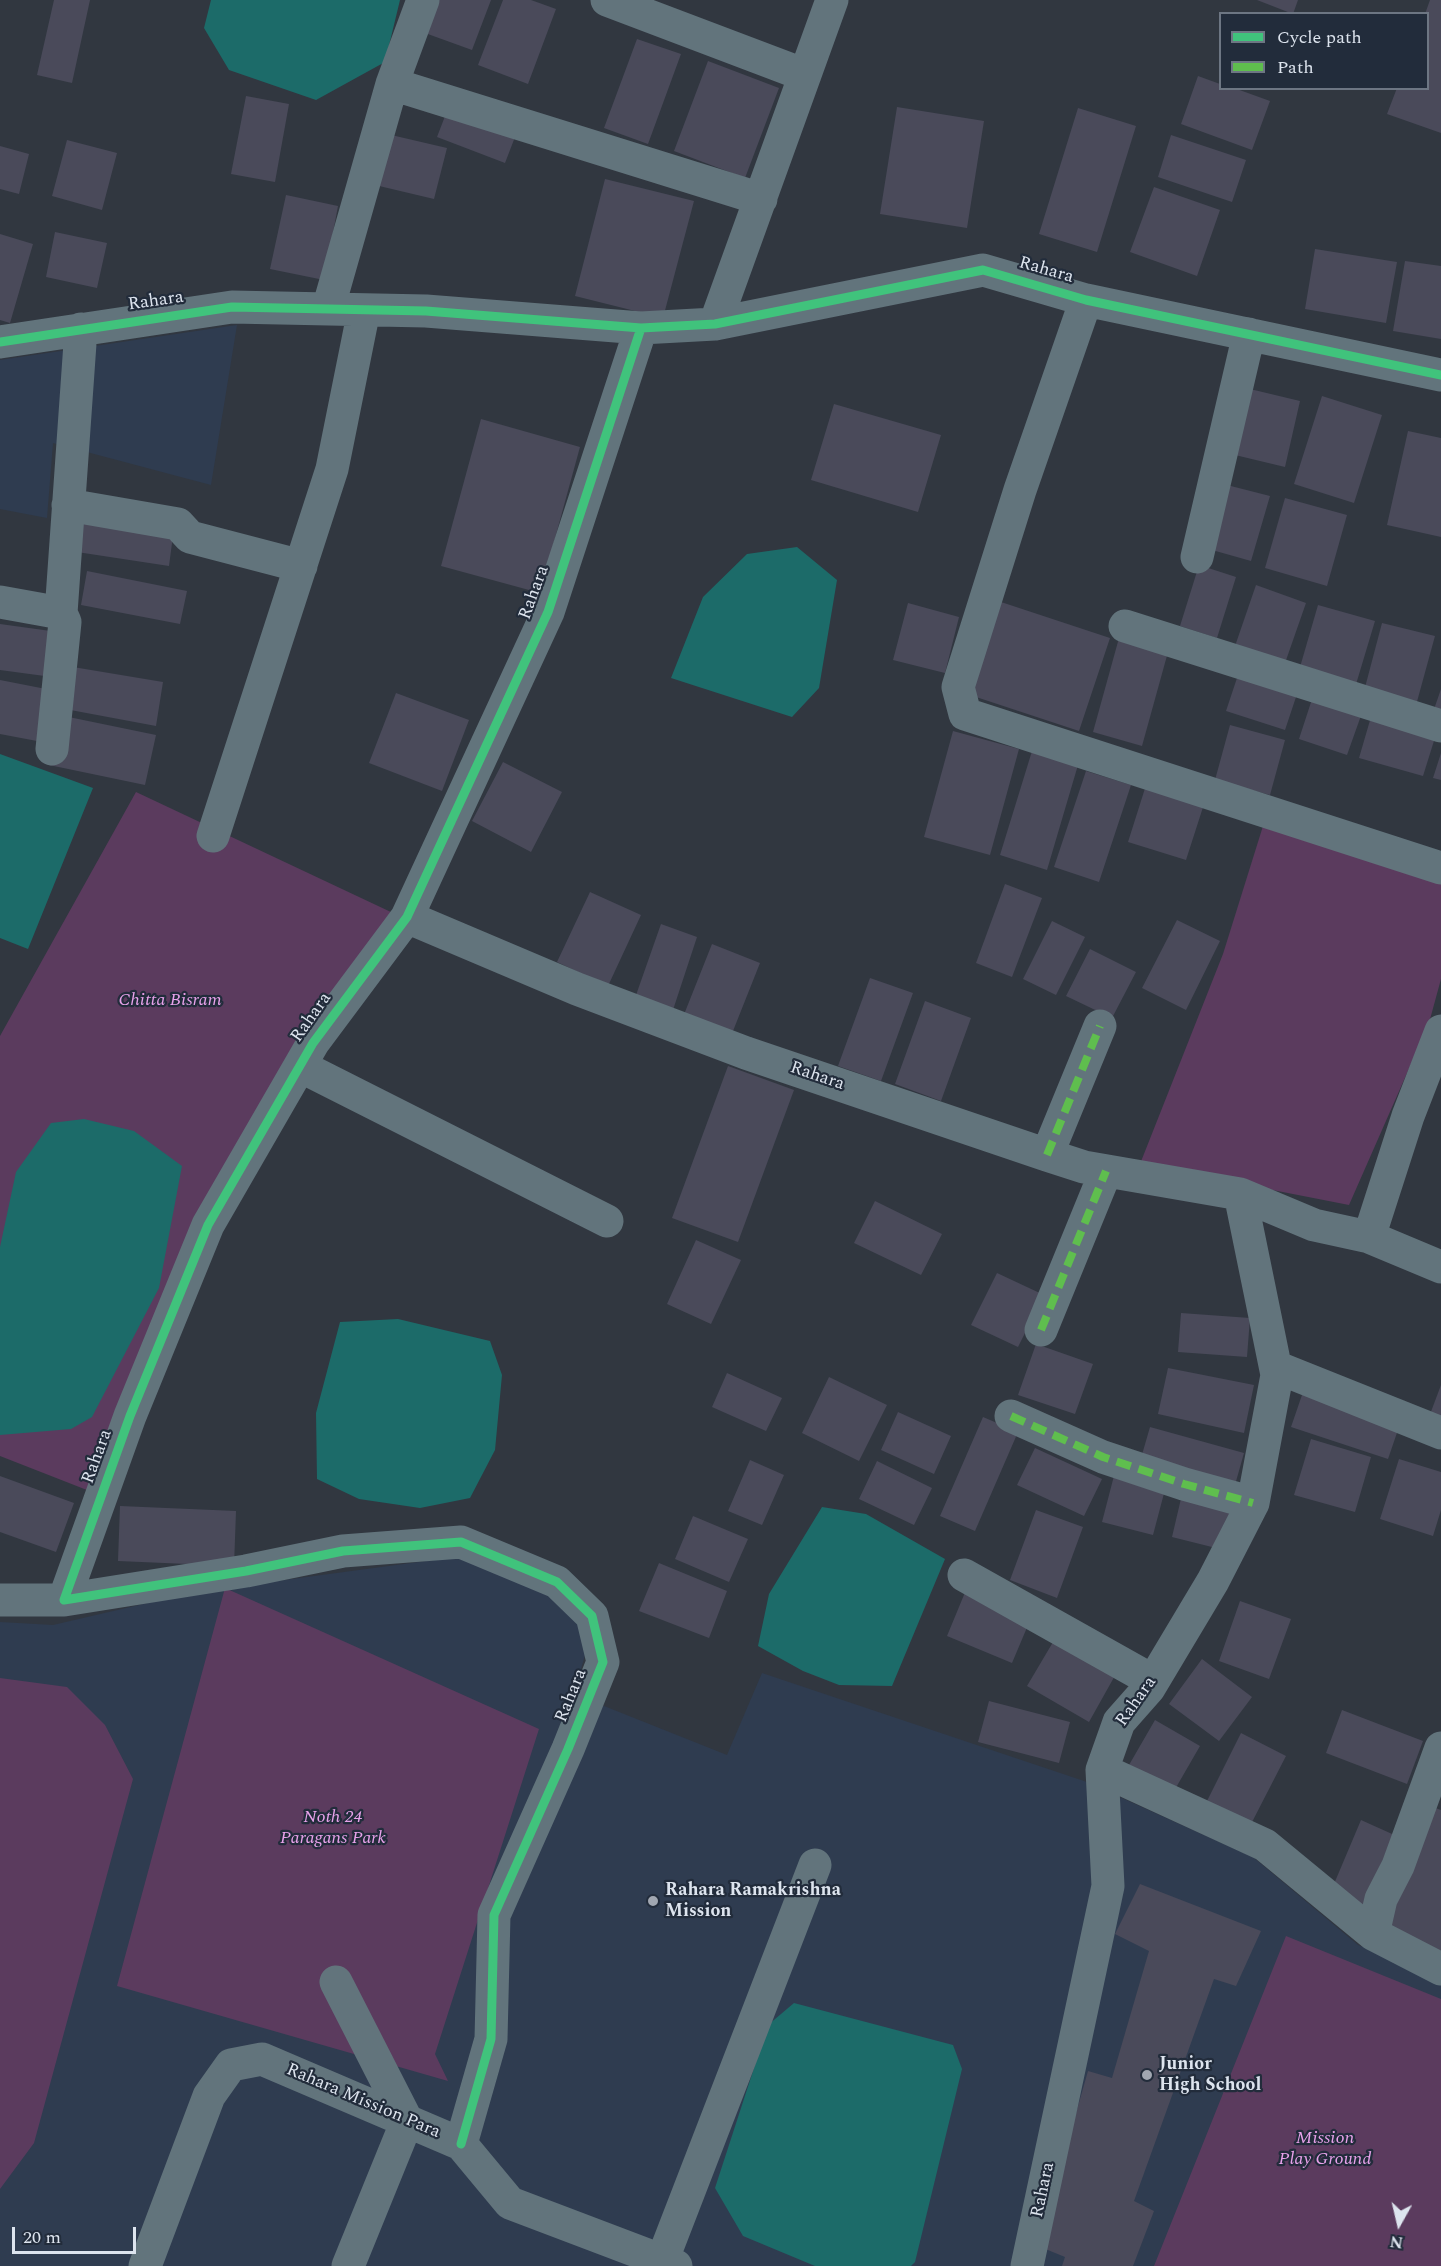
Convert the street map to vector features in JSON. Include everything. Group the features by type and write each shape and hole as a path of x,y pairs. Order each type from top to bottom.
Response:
{"street":[{"path":"328,309 392,84 423,0"},
{"path":"607,0 805,75"},
{"path":"715,324 832,0"},
{"path":"392,84 761,199"},
{"name":"Rahara","path":"0,342 232,307 426,311 640,328 715,324 983,270 1086,300 1441,375"},
{"path":"1086,300 1020,490 958,687 966,714 1441,867"},
{"path":"213,836 332,470 364,310"},
{"name":"Rahara","path":"461,2144 491,2039 494,1915 568,1749 603,1662 592,1616 556,1582 461,1542 343,1551 246,1571 64,1600 130,1416 208,1225 313,1043 407,916 548,612 640,328"},
{"path":"52,749 65,622 61,613 81,329"},
{"path":"1197,557 1249,334"},
{"path":"68,505 178,524 190,537 301,566"},
{"path":"0,602 61,613"},
{"path":"1125,626 1441,726"},
{"name":"Rahara","path":"407,916 577,989 746,1053 1084,1167 1240,1194 1314,1225 1369,1237 1441,1267"},
{"path":"1047,1155 1100,1026"},
{"path":"1369,1237 1408,1116 1441,1031"},
{"path":"300,1066 607,1221"},
{"path":"1041,1330 1106,1171"},
{"name":"Rahara","path":"1027,2266 1108,1886 1102,1770 1119,1722 1153,1681 1213,1581 1253,1503 1277,1375 1240,1194"},
{"path":"1276,1367 1441,1433"},
{"path":"1011,1416 1103,1457 1184,1484 1253,1503"},
{"path":"964,1575 1153,1681"},
{"path":"0,1600 64,1600"},
{"path":"1373,1934 1381,1899 1398,1866 1441,1748"},
{"path":"1102,1770 1265,1845 1373,1934 1441,1969"},
{"path":"669,2264 815,1865"},
{"path":"336,1982 407,2121 348,2266"},
{"name":"Rahara Mission Para","path":"145,2266 209,2096 231,2065 262,2060 461,2144 510,2203 669,2264"}],"shaded area":[{"path":"211,0 400,0 385,62 316,100 229,70 204,28"},
{"path":"237,325 211,485 53,443 47,518 0,509 0,360"},
{"path":"797,547 837,580 819,688 792,717 671,678 703,597 747,554"},
{"path":"0,754 93,788 28,949 0,938"},
{"path":"84,1119 134,1131 182,1166 159,1288 92,1417 71,1429 0,1435 0,1247 16,1172 51,1123"},
{"path":"398,1319 490,1341 502,1375 495,1450 470,1498 420,1508 359,1499 317,1479 316,1413 340,1322"},
{"path":"822,1507 866,1514 945,1559 892,1686 839,1685 803,1671 758,1646 769,1594"},
{"name":"Rahara Ramakrishna Mission","path":"456,1557 562,1600 590,1638 574,1693 599,1704 727,1755 762,1673 1084,1781 1253,1857 1358,1945 1441,1979 1441,2266 0,2266 0,1622 53,1625 195,1592"},
{"path":"794,2003 953,2045 962,2069 915,2262 911,2266 815,2266 743,2236 715,2188 768,2025"}],"green space":[{"name":"Chitta Bisram","path":"136,792 393,913 303,1035 92,1492 0,1456 0,1036"},
{"path":"1263,826 1441,881 1441,979 1429,1023 1349,1205 1140,1164 1223,954"},
{"name":"Noth 24 Paragans Park","path":"225,1588 539,1729 435,2054 448,2081 117,1986"},
{"path":"0,1678 67,1687 105,1725 133,1779 34,2143 0,2189"},
{"name":"Mission Play Ground","path":"1286,1936 1441,1999 1441,2266 1154,2266"}],"building":[{"path":"54,0 90,0 72,83 37,75"},
{"path":"437,0 491,0 472,50 425,33"},
{"path":"503,0 531,0 556,9 528,84 478,65"},
{"path":"1257,0 1298,0 1294,12 1288,12"},
{"path":"1430,0 1441,0 1441,133 1387,114 1396,90 1429,90 1429,12 1426,12"},
{"path":"637,39 681,54 648,144 604,128"},
{"path":"708,61 779,88 745,178 674,151"},
{"path":"1198,76 1219,84 1219,90 1240,90 1270,101 1252,150 1181,124"},
{"path":"246,96 289,104 275,182 231,174"},
{"path":"452,98 520,124 505,163 437,137"},
{"path":"897,107 984,121 967,228 880,214"},
{"path":"1078,108 1136,126 1097,252 1039,234"},
{"path":"387,134 447,148 434,199 375,185"},
{"path":"1171,135 1246,160 1232,202 1158,177"},
{"path":"67,140 117,153 102,210 52,196"},
{"path":"0,146 29,154 19,194 0,189"},
{"path":"605,179 694,201 663,318 575,296"},
{"path":"1154,187 1220,210 1197,276 1130,252"},
{"path":"286,195 338,206 324,280 270,269"},
{"path":"55,232 107,243 97,288 46,277"},
{"path":"0,234 33,244 10,323 0,320"},
{"path":"1315,249 1397,262 1386,323 1305,309"},
{"path":"1405,261 1441,266 1441,339 1393,331"},
{"path":"1250,389 1300,401 1285,467 1235,455"},
{"path":"1322,396 1382,415 1354,503 1294,484"},
{"path":"834,404 941,435 918,512 811,480"},
{"path":"481,419 580,447 540,593 441,566"},
{"path":"1408,431 1441,438 1441,537 1387,525"},
{"path":"1223,484 1270,496 1251,561 1205,548"},
{"path":"1285,498 1347,515 1327,586 1265,568"},
{"path":"82,514 174,528 169,566 77,552"},
{"path":"1199,565 1236,577 1217,638 1180,626"},
{"path":"87,571 187,591 180,624 81,605"},
{"path":"1256,585 1306,603 1284,666 1234,649"},
{"path":"1001,602 1110,638 1079,731 970,695"},
{"path":"908,603 959,617 945,673 893,660"},
{"path":"1318,605 1375,621 1354,691 1298,674"},
{"path":"1382,623 1435,636 1415,709 1363,695"},
{"path":"0,624 58,632 52,677 0,670"},
{"path":"1119,638 1168,652 1142,746 1093,732"},
{"path":"73,667 163,682 156,726 65,709"},
{"path":"1240,669 1299,688 1285,730 1226,711"},
{"path":"0,680 46,689 37,741 0,734"},
{"path":"1441,689 1441,721 1431,718"},
{"path":"396,693 469,720 442,791 369,763"},
{"path":"1314,693 1363,710 1347,755 1299,739"},
{"path":"1373,710 1438,728 1423,776 1359,758"},
{"path":"59,715 156,735 145,785 49,765"},
{"path":"1230,725 1285,740 1270,795 1215,780"},
{"path":"953,731 1019,749 990,855 924,837"},
{"path":"1032,751 1078,765 1047,870 1000,855"},
{"path":"1441,753 1441,780 1433,778"},
{"path":"503,762 562,792 531,852 472,821"},
{"path":"1086,771 1131,785 1099,882 1054,867"},
{"path":"1147,782 1205,801 1186,860 1128,842"},
{"path":"1005,884 1042,898 1012,977 976,963"},
{"path":"590,892 641,915 608,986 557,962"},
{"path":"1177,920 1220,941 1186,1010 1142,988"},
{"path":"1052,921 1085,937 1056,995 1023,979"},
{"path":"661,924 697,937 673,1010 635,998"},
{"path":"712,944 760,963 731,1036 683,1017"},
{"path":"1090,949 1136,972 1112,1018 1066,996"},
{"path":"870,978 913,993 881,1081 838,1066"},
{"path":"925,1001 971,1018 941,1101 895,1084"},
{"path":"728,1066 794,1090 738,1242 672,1218"},
{"path":"875,1201 942,1234 921,1275 854,1243"},
{"path":"696,1240 741,1260 711,1324 667,1304"},
{"path":"997,1273 1044,1295 1018,1347 971,1325"},
{"path":"1181,1313 1250,1318 1247,1357 1178,1352"},
{"path":"1036,1344 1093,1364 1075,1414 1018,1395"},
{"path":"1168,1368 1254,1385 1244,1433 1158,1414"},
{"path":"727,1373 782,1398 766,1431 712,1407"},
{"path":"829,1377 887,1405 859,1461 802,1433"},
{"path":"1441,1385 1441,1421 1429,1417"},
{"path":"1303,1392 1400,1424 1388,1459 1291,1427"},
{"path":"898,1412 951,1436 934,1474 881,1450"},
{"path":"983,1417 1018,1432 975,1531 940,1516"},
{"path":"1150,1427 1244,1453 1233,1492 1139,1465"},
{"path":"1311,1439 1371,1457 1355,1512 1294,1495"},
{"path":"1035,1448 1102,1479 1084,1516 1017,1485"},
{"path":"1399,1459 1441,1472 1441,1510 1433,1536 1380,1519"},
{"path":"750,1460 784,1475 762,1525 728,1511"},
{"path":"877,1461 932,1488 914,1525 859,1499"},
{"path":"1116,1468 1167,1482 1153,1535 1102,1522"},
{"path":"0,1476 74,1503 56,1552 0,1532"},
{"path":"1183,1490 1239,1505 1228,1551 1172,1537"},
{"path":"120,1506 236,1511 234,1566 118,1561"},
{"path":"1036,1510 1083,1527 1057,1598 1010,1580"},
{"path":"693,1516 748,1539 729,1582 675,1559"},
{"path":"659,1563 727,1591 709,1638 639,1611"},
{"path":"966,1590 1031,1618 1012,1663 947,1636"},
{"path":"1240,1601 1291,1619 1269,1679 1219,1661"},
{"path":"1056,1637 1117,1672 1089,1722 1027,1686"},
{"path":"1202,1659 1252,1697 1219,1741 1169,1704"},
{"path":"989,1701 1070,1722 1059,1763 978,1742"},
{"path":"1342,1710 1423,1741 1407,1784 1326,1753"},
{"path":"1155,1720 1200,1746 1174,1791 1129,1765"},
{"path":"1241,1733 1286,1756 1250,1826 1206,1803"},
{"path":"1427,1805 1441,1810 1441,1954 1383,1935"},
{"path":"1361,1820 1401,1838 1370,1909 1331,1891"},
{"name":"Junior High School","path":"1140,1884 1261,1931 1236,1986 1214,1979 1134,2201 1154,2211 1133,2266 1062,2266 1065,2257 1038,2246 1088,2071 1112,2078 1149,1951 1115,1934"}],"marked path":[{"path":"1047,1155 1100,1026"},
{"path":"1041,1330 1106,1171"},
{"path":"1011,1416 1103,1457 1184,1484 1253,1503"}],"cycle path":[{"path":"0,342 232,307 426,311 641,328 715,324 983,270 1086,300 1441,375"},
{"path":"461,2144 491,2039 494,1915 568,1749 603,1662 592,1616 557,1582 461,1542 343,1551 246,1571 64,1600 130,1416 208,1225 313,1043 407,917 548,612 641,328"}],"place":[{"name":"Rahara Ramakrishna Mission","path":"653,1901"},
{"name":"Junior High School","path":"1147,2075"}]}
